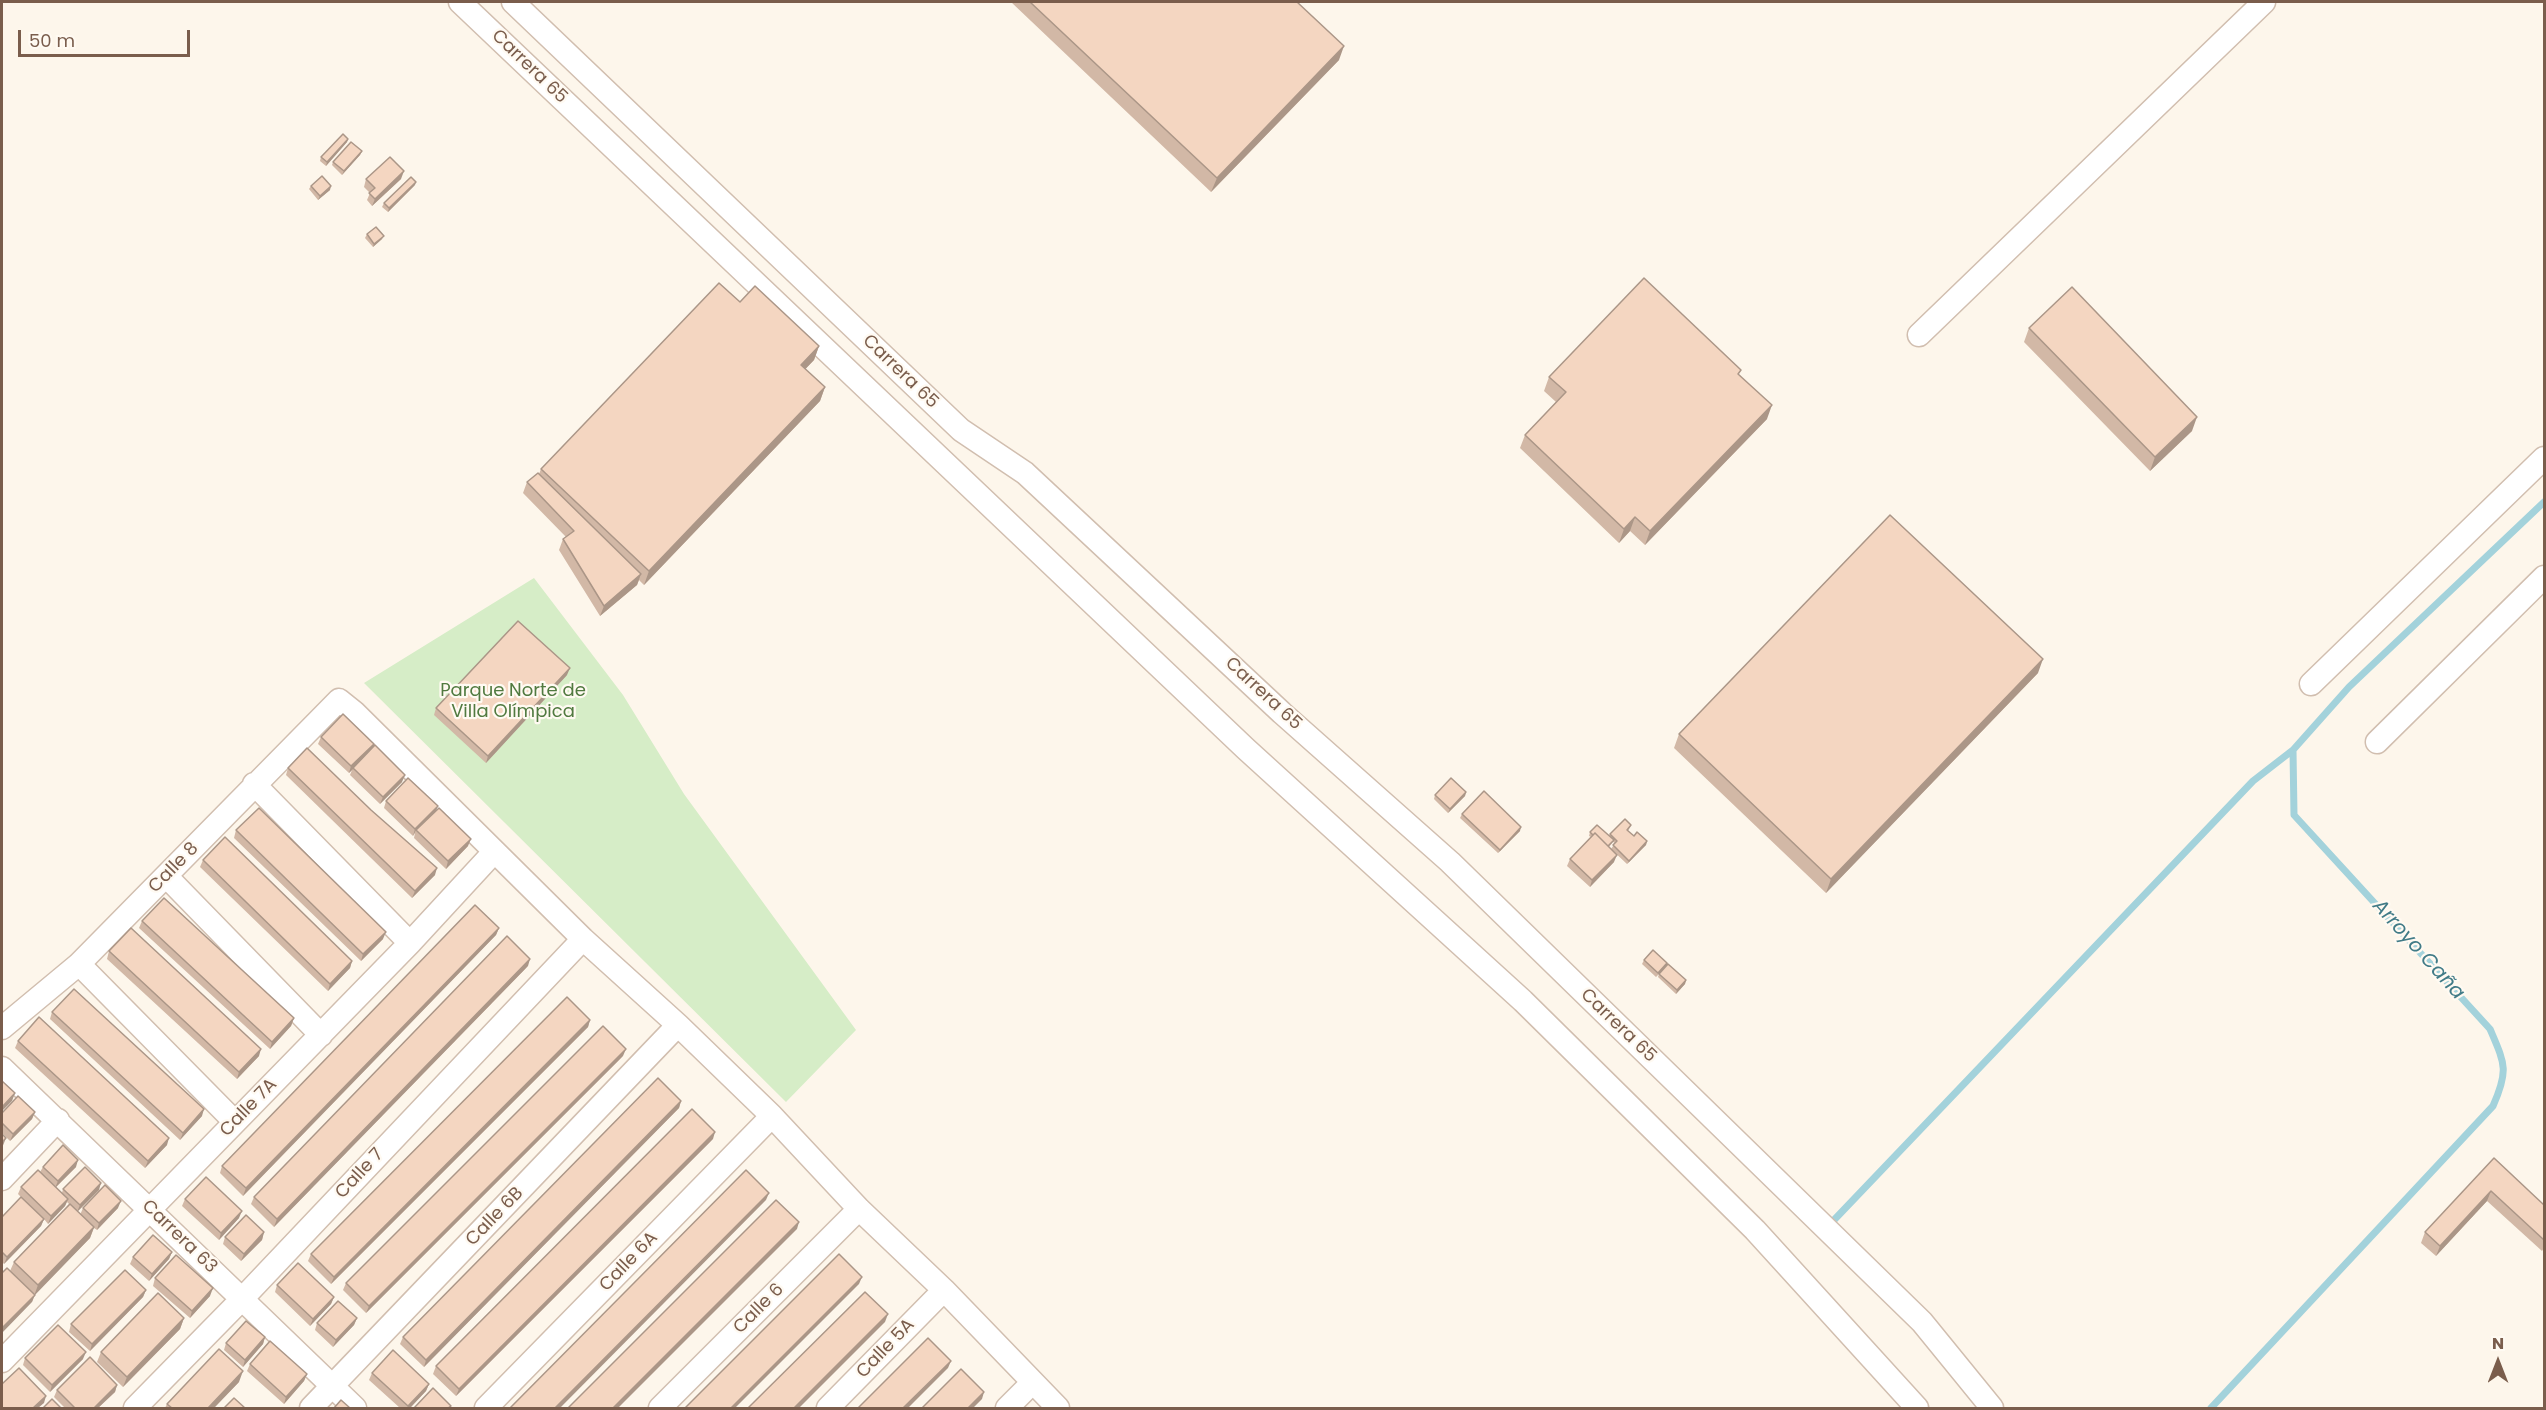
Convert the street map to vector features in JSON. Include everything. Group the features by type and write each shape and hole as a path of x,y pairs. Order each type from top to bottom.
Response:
{"street":[{"name":"Carrera 65","path":"460,2 1246,749 1523,1001 1755,1230 1917,1408"},
{"name":"Carrera 65","path":"513,2 961,430 1025,473 1282,714 1450,862 1922,1322 1992,1408"},
{"path":"1919,335 2264,2"},
{"path":"2311,684 2544,458"},
{"path":"2377,742 2544,577"},
{"name":"Calle 8","path":"2,1028 79,963 167,877 254,784 339,700 354,712 494,852"},
{"path":"254,784 410,943"},
{"path":"494,852 772,1116 859,1209 944,1290 1058,1408"},
{"name":"Calle 7A","path":"2,1361 410,943 494,852"},
{"path":"167,877 321,1035"},
{"name":"Calle 7","path":"135,1408 242,1299 583,939"},
{"path":"79,963 235,1122"},
{"name":"Calle 6B","path":"310,1408 678,1025"},
{"name":"Carrera 63","path":"2,1068 355,1408"},
{"name":"Calle 6A","path":"486,1408 772,1116"},
{"path":"2,1179 58,1120"},
{"name":"Calle 6","path":"660,1408 859,1209"},
{"name":"Calle 5A","path":"828,1408 944,1290"},
{"path":"1006,1408 1032,1383"}],"green space":[{"name":"Parque Norte de Villa Olímpica","path":"534,578 623,695 684,794 856,1030 786,1102 364,683"}],"building":[{"path":"1030,2 1297,2 1344,46 1217,178"},
{"path":"343,134 348,139 327,162 321,157"},
{"path":"351,142 362,151 344,171 333,162"},
{"path":"390,157 404,171 375,199 369,193 375,188 366,179"},
{"path":"322,176 331,186 320,196 311,186"},
{"path":"411,177 416,182 389,208 384,203"},
{"path":"376,227 384,236 374,244 367,234"},
{"path":"1644,278 1741,370 1738,374 1772,405 1650,531 1635,517 1624,529 1525,435 1566,392 1549,377"},
{"path":"719,283 740,302 755,286 819,346 801,365 825,387 649,571 541,469"},
{"path":"2072,287 2197,417 2155,457 2029,328"},
{"path":"538,473 641,574 604,606 563,539 574,531 527,482"},
{"path":"1890,515 2043,659 1831,879 1679,734"},
{"path":"518,621 570,668 488,756 436,708"},
{"path":"343,714 374,744 351,766 321,737"},
{"path":"375,745 405,775 383,797 353,768"},
{"path":"307,748 371,810 437,868 415,891 288,768"},
{"path":"408,778 438,806 415,829 386,801"},
{"path":"1451,778 1466,792 1450,809 1435,795"},
{"path":"1484,791 1521,827 1500,850 1462,814"},
{"path":"259,808 386,932 363,954 236,830"},
{"path":"439,808 471,839 448,861 416,830"},
{"path":"1625,819 1631,825 1627,830 1634,836 1637,832 1647,841 1629,861 1613,845 1617,841 1610,834"},
{"path":"1597,825 1614,840 1608,846 1595,833 1593,835 1590,832"},
{"path":"1595,833 1617,855 1592,880 1570,859"},
{"path":"225,837 352,961 330,984 203,860"},
{"path":"164,898 294,1018 272,1042 142,921"},
{"path":"475,905 499,928 246,1188 222,1166"},
{"path":"131,928 261,1049 239,1072 109,951"},
{"path":"507,936 530,959 277,1219 254,1197"},
{"path":"1653,950 1667,963 1658,973 1644,960"},
{"path":"1668,964 1686,980 1677,990 1659,974"},
{"path":"74,989 204,1109 183,1133 52,1012"},
{"path":"567,997 590,1020 334,1277 311,1254"},
{"path":"39,1017 169,1138 148,1161 18,1041"},
{"path":"603,1026 626,1049 369,1306 346,1283"},
{"path":"658,1078 681,1101 426,1360 403,1337"},
{"path":"2,1081 15,1093 2,1107"},
{"path":"18,1096 35,1112 13,1134 2,1123 2,1113"},
{"path":"692,1109 715,1132 459,1389 436,1366"},
{"path":"63,1145 78,1160 58,1181 43,1167"},
{"path":"2494,1158 2544,1205 2544,1240 2491,1191 2440,1246 2425,1232"},
{"path":"85,1167 101,1183 80,1205 63,1189"},
{"path":"38,1170 68,1199 51,1216 21,1187"},
{"path":"746,1170 769,1193 555,1408 510,1408"},
{"path":"206,1177 242,1211 221,1233 185,1199"},
{"path":"105,1185 121,1201 99,1223 83,1208"},
{"path":"21,1197 44,1219 7,1257 2,1252 2,1217"},
{"path":"776,1200 799,1222 613,1408 568,1408"},
{"path":"70,1204 94,1227 38,1285 14,1262"},
{"path":"246,1215 264,1232 244,1254 225,1237"},
{"path":"153,1235 172,1252 152,1274 133,1257"},
{"path":"839,1254 862,1277 731,1408 685,1408"},
{"path":"176,1255 213,1288 192,1311 155,1278"},
{"path":"298,1263 334,1297 313,1319 277,1285"},
{"path":"7,1268 35,1295 2,1328 2,1273"},
{"path":"125,1270 146,1290 92,1344 71,1324"},
{"path":"865,1292 888,1314 794,1408 748,1408"},
{"path":"158,1293 184,1318 127,1377 101,1352"},
{"path":"338,1301 357,1318 336,1340 317,1323"},
{"path":"246,1321 265,1337 245,1360 226,1343"},
{"path":"58,1325 86,1352 52,1385 25,1358"},
{"path":"928,1338 951,1361 903,1408 858,1408"},
{"path":"270,1341 307,1374 286,1397 250,1364"},
{"path":"219,1349 243,1371 208,1408 172,1408 167,1404"},
{"path":"393,1350 429,1384 408,1406 372,1373"},
{"path":"90,1357 117,1385 94,1408 75,1408 57,1390"},
{"path":"19,1368 46,1396 33,1408 2,1408 2,1384"},
{"path":"961,1369 984,1392 968,1408 922,1408"},
{"path":"433,1388 451,1406 448,1408 414,1408"},
{"path":"234,1398 245,1408 224,1408"},
{"path":"52,1399 61,1408 43,1408"},
{"path":"341,1400 350,1408 334,1408"}],"waterway":[{"name":"Arroyo Caña","path":"2211,1408 2493,1106 2498,1094 2503,1067 2490,1029 2294,815 2293,750 2349,687 2544,502"},
{"path":"1834,1220 2253,781 2293,750"}]}
